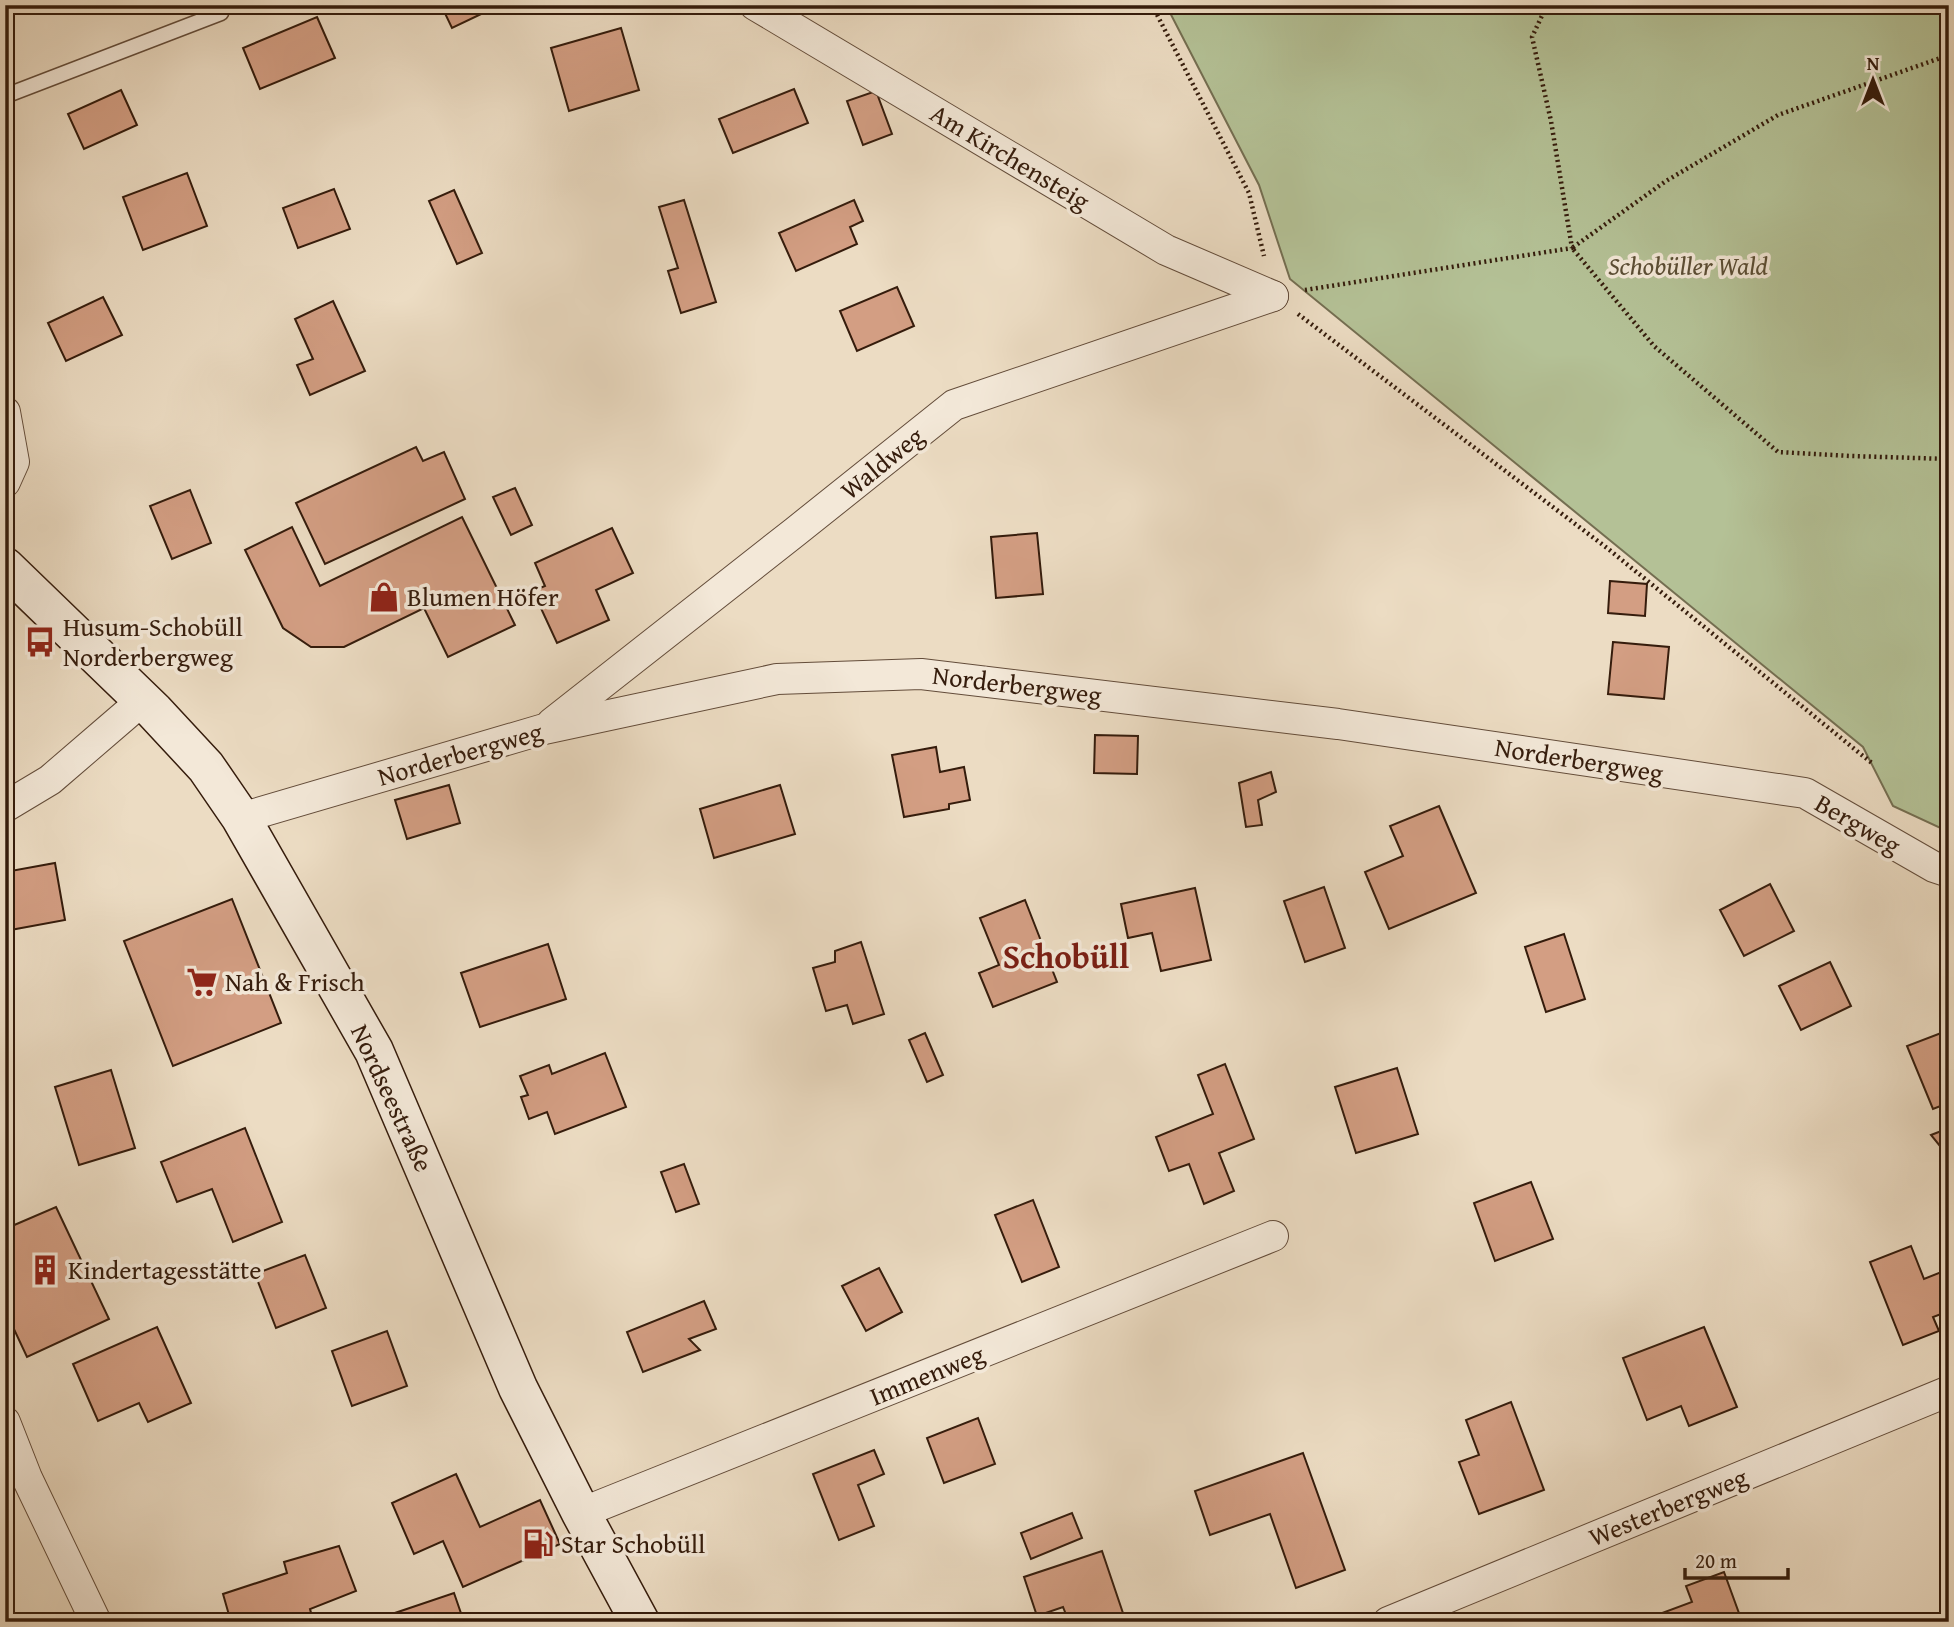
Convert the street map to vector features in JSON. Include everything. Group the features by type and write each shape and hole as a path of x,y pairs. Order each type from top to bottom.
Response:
{"main road":[{"name":"Nordseestraße","path":"5,567 143,700 206,767 241,818 374,1051 518,1388 640,1622"}],"street":[{"name":"Am Kirchensteig","path":"755,5 1166,250 1273,296"},
{"name":"Waldweg","path":"544,729 954,405 1273,296"},
{"path":"5,412 14,463 5,482"},
{"name":"Norderbergweg","path":"241,818 544,729 777,678 921,674 1338,724 1805,793"},
{"path":"5,807 50,780 143,700"},
{"name":"Bergweg","path":"1805,793 1934,867 1949,872"},
{"name":"Immenweg","path":"582,1513 1273,1236"},
{"name":"Westerbergweg","path":"1388,1622 1949,1391"},
{"path":"5,1422 26,1478 96,1622"}],"lane":[{"path":"5,96 221,13"}],"path":[{"path":"1152,5 1249,193 1273,296 1607,548 1873,764"},
{"path":"1547,5 1532,37 1572,248 1654,346 1778,452 1949,459"},
{"path":"1273,296 1572,248 1666,181 1778,115 1949,55"}],"green space":[{"name":"Schobüller Wald","path":"1166,5 1949,5 1949,832 1893,806 1863,747 1290,279 1259,185"}],"building":[{"path":"441,5 500,5 452,28"},
{"path":"317,17 335,58 260,89 243,48"},
{"path":"621,28 639,90 569,111 551,48"},
{"path":"794,89 808,123 733,153 719,119"},
{"path":"121,90 137,125 84,149 68,114"},
{"path":"876,91 892,134 863,145 847,101"},
{"path":"187,173 207,226 143,250 123,197"},
{"path":"334,189 350,229 298,248 283,208"},
{"path":"454,190 482,253 457,264 429,201"},
{"path":"684,200 716,302 681,313 668,271 678,268 659,207"},
{"path":"854,200 863,221 850,227 857,244 796,271 779,233"},
{"path":"897,287 914,326 857,351 840,311"},
{"path":"103,297 122,335 66,361 48,323"},
{"path":"333,301 365,371 310,395 297,365 313,359 295,319"},
{"path":"416,447 423,461 444,452 465,499 325,564 296,503"},
{"path":"515,488 532,525 511,535 493,497"},
{"path":"190,490 211,543 172,559 150,506"},
{"name":"Blumen Höfer","path":"462,517 515,625 448,657 424,608 344,647 311,647 283,628 245,550 292,527 320,586"},
{"path":"612,528 633,573 596,590 609,620 557,643 533,591 545,586 535,563"},
{"path":"1037,533 1043,594 996,598 991,537"},
{"path":"1610,581 1647,584 1645,616 1608,613"},
{"path":"1613,642 1669,647 1664,699 1608,694"},
{"path":"1095,735 1138,736 1137,774 1094,773"},
{"path":"936,747 940,772 964,767 970,800 949,804 949,809 904,817 892,755"},
{"path":"1271,772 1276,792 1258,800 1262,825 1246,827 1239,783"},
{"path":"449,785 460,823 407,839 395,800"},
{"path":"780,785 795,834 714,858 700,809"},
{"path":"1439,806 1476,893 1389,929 1365,872 1403,856 1390,826"},
{"path":"55,863 65,920 5,931 5,872"},
{"path":"1770,884 1794,931 1744,956 1720,910"},
{"path":"1324,887 1345,948 1305,962 1284,901"},
{"path":"1195,888 1211,960 1161,971 1152,933 1128,938 1121,904"},
{"name":"Nah & Frisch","path":"232,899 281,1023 173,1066 124,941"},
{"path":"1025,900 1057,982 993,1007 979,973 999,965 980,918"},
{"path":"1564,934 1585,999 1546,1012 1525,947"},
{"path":"861,942 884,1014 853,1024 847,1005 826,1011 813,968 835,962 835,951"},
{"path":"548,944 566,999 480,1027 461,973"},
{"path":"1830,962 1851,1006 1801,1030 1779,986"},
{"path":"1949,1030 1949,1118 1943,1105 1933,1109 1907,1046"},
{"path":"925,1033 943,1075 927,1082 909,1040"},
{"path":"605,1053 626,1107 555,1134 547,1112 529,1119 521,1097 528,1095 520,1076 549,1065 552,1074"},
{"path":"1225,1064 1254,1139 1219,1153 1234,1191 1204,1204 1189,1164 1169,1171 1156,1137 1213,1114 1198,1075"},
{"path":"1397,1068 1418,1134 1356,1153 1335,1087"},
{"path":"111,1070 135,1148 79,1165 55,1087"},
{"path":"245,1128 282,1222 233,1242 212,1189 177,1202 161,1162"},
{"path":"1949,1128 1949,1149 1944,1151 1931,1135"},
{"path":"684,1164 699,1204 676,1212 661,1172"},
{"path":"1531,1182 1553,1239 1495,1261 1474,1203"},
{"path":"1033,1200 1059,1267 1022,1282 995,1215"},
{"name":"Kindertagesstätte","path":"56,1207 109,1319 27,1357 5,1310 5,1229"},
{"path":"1911,1246 1924,1279 1949,1269 1949,1311 1933,1317 1939,1331 1903,1345 1870,1262"},
{"path":"305,1255 326,1308 276,1328 255,1274"},
{"path":"879,1268 902,1312 866,1331 842,1286"},
{"path":"704,1301 716,1329 689,1339 700,1350 643,1372 627,1332"},
{"path":"157,1327 191,1403 148,1422 139,1403 98,1421 73,1364"},
{"path":"1704,1327 1737,1407 1689,1426 1681,1406 1647,1420 1623,1358"},
{"path":"387,1331 407,1386 352,1406 332,1351"},
{"path":"1511,1402 1544,1490 1479,1514 1459,1462 1479,1455 1466,1420"},
{"path":"978,1418 995,1464 944,1483 927,1438"},
{"path":"874,1450 884,1474 858,1485 874,1526 839,1540 813,1474"},
{"path":"1303,1453 1345,1570 1296,1588 1270,1514 1210,1535 1195,1491"},
{"path":"456,1474 480,1527 540,1500 560,1544 463,1587 443,1541 414,1554 392,1503"},
{"path":"1072,1513 1082,1538 1031,1559 1021,1533"},
{"path":"339,1546 356,1591 310,1609 313,1620 308,1622 231,1622 223,1594 287,1573 284,1562"},
{"path":"1102,1551 1126,1622 1069,1622 1063,1607 1037,1616 1024,1577"},
{"path":"1724,1572 1740,1616 1724,1622 1638,1622 1692,1602 1686,1586"},
{"path":"454,1593 464,1622 391,1622 389,1615"}],"place":[{"name":"Blumen Höfer","path":"384,597"},
{"name":"Husum-Schobüll Norderbergweg","path":"40,642"},
{"name":"Nah & Frisch","path":"202,982"},
{"name":"Kindertagesstätte","path":"45,1270"},
{"name":"Star Schobüll","path":"538,1544"}],"district":[{"name":"Schobüll","path":"1066,956"}]}
